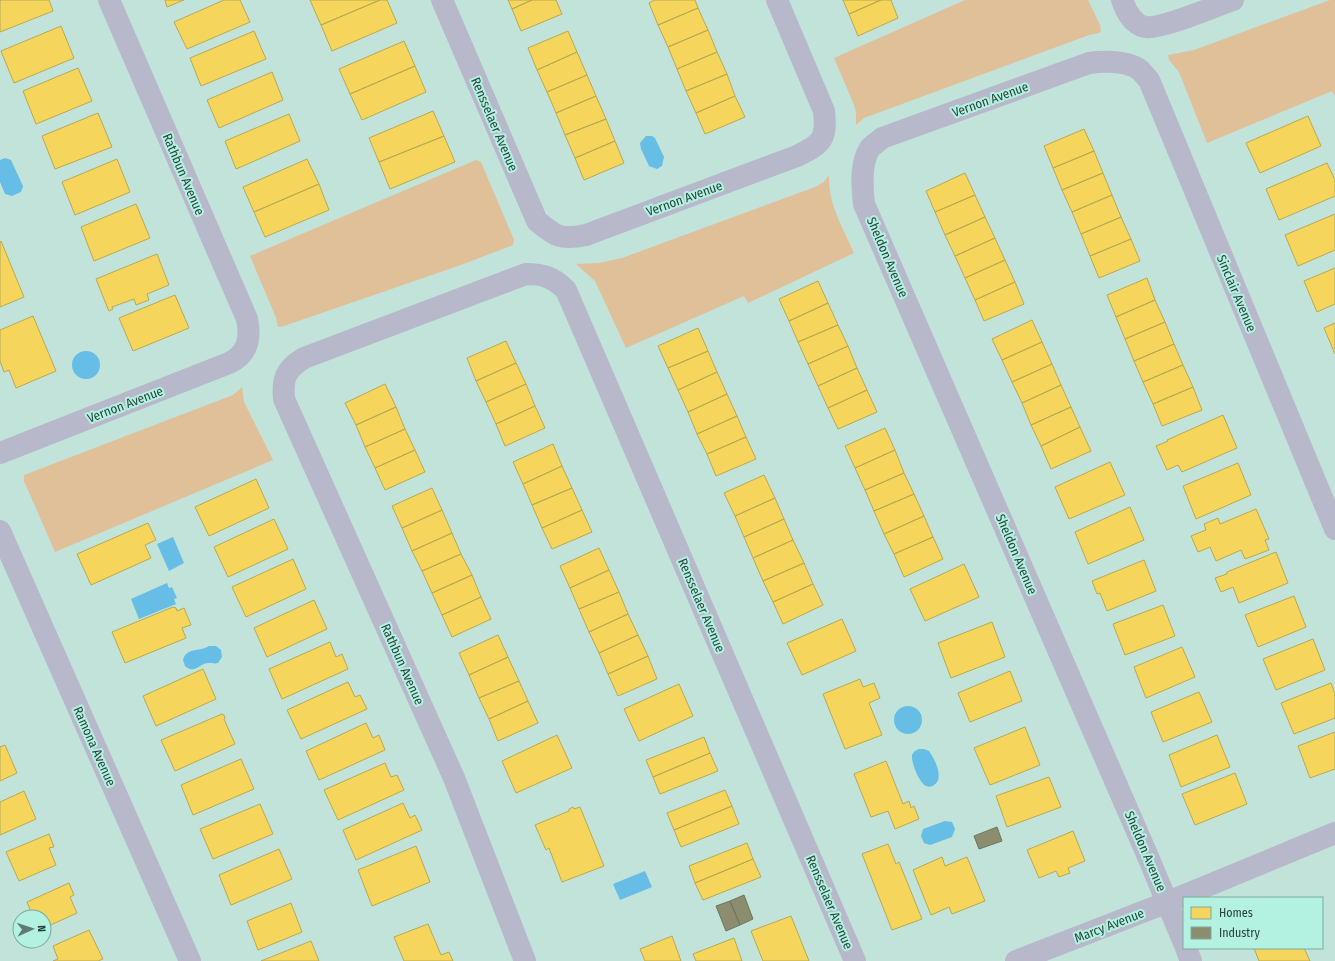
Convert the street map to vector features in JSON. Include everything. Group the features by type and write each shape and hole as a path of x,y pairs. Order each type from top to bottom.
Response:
{"street":[{"name":"Rathbun Avenue","path":"109,0 247,319 249,337 246,350"},
{"name":"Rensselaer Avenue","path":"442,0 537,222 560,237"},
{"name":"Vernon Avenue","path":"560,237 572,238 586,235 798,156 812,149 818,143 824,136 826,130 824,111 777,0"},
{"path":"1122,0 1128,15 1137,23 1145,27 1163,25 1233,0"},
{"name":"Vernon Avenue","path":"864,163 870,149 882,138 1089,63 1107,61 1130,65"},
{"name":"Sinclair Avenue","path":"1130,65 1140,70 1149,80 1335,529"},
{"name":"Sheldon Avenue","path":"864,163 861,183 864,204 1183,940"},
{"name":"Rathbun Avenue","path":"524,961 454,778 284,399 284,382 289,370 304,358 526,274"},
{"name":"Rensselaer Avenue","path":"526,274 547,276 566,290 855,961"},
{"name":"Vernon Avenue","path":"0,453 229,363 239,358 246,350"},
{"name":"Ramona Avenue","path":"0,531 190,961"},
{"name":"Marcy Avenue","path":"1016,961 1168,902 1335,833"},
{"path":"1186,949 1191,961"}],"shaded area":[{"path":"965,0 1088,0 1100,25 1101,31 864,118 856,125 856,112 854,105 834,58"},
{"path":"1330,0 1335,0 1335,96 1332,91 1207,143 1179,72 1169,60 1168,55 1194,50"},
{"path":"476,160 481,162 514,240 513,245 461,265 278,327 276,318 250,256"},
{"path":"829,175 829,186 834,206 854,253 748,303 744,296 626,348 595,281 576,264 599,263 622,258 815,187 824,182"},
{"path":"242,387 244,402 273,460 55,552 24,481 24,475 233,395"}],"water":[{"path":"646,136 652,136 655,138 664,157 662,166 657,169 649,166 641,149 640,143"},
{"path":"5,158 11,160 23,186 21,192 12,196 5,194 0,182 0,160"},
{"path":"86,351 92,352 96,355 99,359 99,371 96,375 92,378 86,379 80,378 76,375 73,371 72,365 73,359 76,355 80,352"},
{"path":"173,537 184,563 169,571 157,544"},
{"path":"167,583 169,588 172,587 177,598 174,599 176,604 139,619 131,599"},
{"path":"209,646 216,646 221,650 222,657 218,663 206,663 194,669 185,666 183,660 187,653"},
{"path":"908,706 918,710 922,720 918,730 908,734 898,730 894,720 898,710"},
{"path":"919,749 929,751 938,768 939,778 937,782 930,787 923,784 914,767 912,755"},
{"path":"945,821 952,822 955,829 952,837 930,845 924,843 921,836 923,829"},
{"path":"645,871 652,887 620,900 613,884"}],"building: Homes":[{"path":"0,0 49,0 53,11 0,32"},
{"path":"165,0 184,0 167,7"},
{"path":"224,0 240,0 250,22 187,49 174,22"},
{"path":"310,0 380,0 321,25"},
{"path":"380,0 387,0 397,23 332,51 321,25"},
{"path":"508,0 532,0 512,9"},
{"path":"532,0 556,0 562,14 521,31 512,9"},
{"path":"655,0 695,0 698,8 658,25 649,3"},
{"path":"843,0 881,0 849,14"},
{"path":"881,0 891,0 898,18 858,36 849,14"},
{"path":"698,8 708,30 668,47 658,25"},
{"path":"61,26 74,58 14,83 1,51"},
{"path":"708,30 717,52 677,69 668,47"},
{"path":"254,31 266,59 201,86 190,58"},
{"path":"568,31 577,52 537,70 528,48"},
{"path":"404,41 415,66 350,94 339,69"},
{"path":"577,52 587,75 547,92 537,70"},
{"path":"717,52 727,74 686,91 677,69"},
{"path":"415,66 426,92 362,120 350,94"},
{"path":"78,68 92,101 36,124 23,91"},
{"path":"272,72 283,100 219,128 207,100"},
{"path":"727,74 735,96 696,113 686,91"},
{"path":"587,75 596,96 556,113 547,92"},
{"path":"596,96 606,119 565,135 556,113"},
{"path":"735,96 745,117 705,134 696,113"},
{"path":"433,111 444,136 379,162 369,138"},
{"path":"98,113 112,147 55,169 42,136"},
{"path":"289,114 300,141 236,169 225,141"},
{"path":"1308,116 1321,146 1260,173 1246,143"},
{"path":"606,119 615,141 575,158 565,135"},
{"path":"1084,129 1094,151 1053,168 1044,146"},
{"path":"444,136 455,162 390,189 379,162"},
{"path":"615,141 624,163 584,180 575,158"},
{"path":"1094,151 1103,173 1062,190 1053,168"},
{"path":"117,159 130,192 75,215 62,182"},
{"path":"307,159 319,184 254,212 243,187"},
{"path":"1327,163 1335,180 1335,196 1279,220 1266,189"},
{"path":"965,173 975,195 935,212 926,191"},
{"path":"1103,173 1112,195 1072,212 1062,190"},
{"path":"319,184 329,210 265,237 254,212"},
{"path":"975,195 985,217 945,235 935,212"},
{"path":"1112,195 1121,217 1081,234 1072,212"},
{"path":"136,204 150,238 94,261 81,227"},
{"path":"1335,214 1335,250 1298,266 1285,235"},
{"path":"985,217 995,238 955,256 945,235"},
{"path":"1121,217 1131,239 1090,256 1081,234"},
{"path":"995,238 1005,260 965,278 955,256"},
{"path":"1131,239 1140,261 1099,278 1090,256"},
{"path":"1,241 24,297 0,307 0,242"},
{"path":"157,254 169,285 147,294 149,300 136,305 134,299 112,307 113,309 109,311 96,279"},
{"path":"1005,260 1015,282 975,300 965,278"},
{"path":"1335,268 1335,304 1317,312 1304,281"},
{"path":"1147,278 1155,300 1116,317 1107,295"},
{"path":"818,281 828,303 789,321 779,299"},
{"path":"1015,282 1024,304 984,321 975,300"},
{"path":"175,295 189,328 133,351 119,318"},
{"path":"1155,300 1165,322 1125,339 1116,317"},
{"path":"828,303 838,325 798,342 789,321"},
{"path":"33,316 56,371 16,388 9,370 4,372 0,361 0,330"},
{"path":"1032,320 1042,342 1002,360 992,339"},
{"path":"1165,322 1174,344 1134,361 1125,339"},
{"path":"1335,323 1335,354 1324,328"},
{"path":"838,325 848,346 808,364 798,342"},
{"path":"698,328 708,351 668,368 658,346"},
{"path":"506,341 516,363 476,381 467,358"},
{"path":"1042,342 1052,364 1012,382 1002,360"},
{"path":"1174,344 1183,365 1143,382 1134,361"},
{"path":"848,346 857,368 818,386 808,364"},
{"path":"708,351 717,372 678,390 668,368"},
{"path":"516,363 526,384 486,402 476,381"},
{"path":"1052,364 1061,385 1022,403 1012,382"},
{"path":"1183,365 1193,387 1153,404 1143,382"},
{"path":"857,368 867,390 828,408 818,386"},
{"path":"717,372 727,394 688,412 678,390"},
{"path":"385,384 396,407 356,425 345,403"},
{"path":"526,384 535,406 496,424 486,402"},
{"path":"1061,385 1071,407 1031,425 1022,403"},
{"path":"1193,387 1202,410 1162,426 1153,404"},
{"path":"867,390 877,412 838,429 828,408"},
{"path":"727,394 737,416 697,434 688,412"},
{"path":"535,406 545,428 505,446 496,424"},
{"path":"396,407 405,429 365,447 356,425"},
{"path":"1071,407 1080,427 1041,446 1031,425"},
{"path":"1223,415 1237,448 1182,472 1178,465 1167,470 1156,446"},
{"path":"737,416 746,437 707,454 697,434"},
{"path":"1080,427 1091,451 1051,469 1041,446"},
{"path":"885,428 895,450 855,468 845,446"},
{"path":"405,429 415,450 375,468 365,447"},
{"path":"746,437 756,459 716,476 707,454"},
{"path":"553,444 562,466 523,484 513,462"},
{"path":"415,450 425,472 385,490 375,468"},
{"path":"895,450 904,473 865,490 855,468"},
{"path":"1110,462 1125,495 1069,519 1055,487"},
{"path":"1238,463 1251,495 1196,519 1183,486"},
{"path":"562,466 572,488 532,505 523,484"},
{"path":"904,473 914,494 874,511 865,490"},
{"path":"764,475 775,498 735,516 724,493"},
{"path":"256,479 269,508 209,536 195,507"},
{"path":"432,488 442,510 402,528 392,506"},
{"path":"572,488 582,510 542,528 532,505"},
{"path":"914,494 924,516 884,534 874,511"},
{"path":"775,498 784,519 744,537 735,516"},
{"path":"1130,507 1144,540 1088,564 1075,532"},
{"path":"1256,509 1269,539 1265,540 1269,550 1245,559 1241,550 1216,561 1210,547 1198,552 1191,536 1206,530 1204,524 1218,518 1220,524"},
{"path":"442,510 452,533 412,551 402,528"},
{"path":"582,510 592,532 552,549 542,528"},
{"path":"924,516 933,537 894,554 884,534"},
{"path":"274,519 288,549 228,577 214,547"},
{"path":"784,519 793,540 753,558 744,537"},
{"path":"148,523 156,540 145,545 151,558 91,585 77,554"},
{"path":"452,533 461,554 422,571 412,551"},
{"path":"933,537 943,559 904,577 894,554"},
{"path":"793,540 804,563 763,581 753,558"},
{"path":"599,548 609,570 570,588 560,566"},
{"path":"1276,552 1288,583 1239,603 1233,587 1221,592 1215,578"},
{"path":"461,554 472,575 432,593 422,571"},
{"path":"293,559 306,589 246,617 232,587"},
{"path":"1144,560 1156,591 1107,611 1100,593 1097,594 1092,581"},
{"path":"804,563 813,584 773,602 763,581"},
{"path":"964,564 979,597 925,621 910,589"},
{"path":"609,570 619,592 579,609 570,588"},
{"path":"472,575 481,597 442,615 432,593"},
{"path":"813,584 823,605 783,624 773,602"},
{"path":"619,592 628,614 589,632 579,609"},
{"path":"1294,596 1306,627 1258,647 1245,615"},
{"path":"481,597 491,619 452,637 442,615"},
{"path":"314,600 327,629 267,657 254,628"},
{"path":"1163,605 1175,636 1125,655 1113,624"},
{"path":"173,607 176,608 177,611 184,608 191,625 182,628 186,638 125,663 112,632"},
{"path":"628,614 638,635 599,653 589,632"},
{"path":"842,619 856,651 802,675 787,643"},
{"path":"992,622 1005,657 951,678 938,643"},
{"path":"498,635 508,657 469,675 459,653"},
{"path":"638,635 648,656 608,674 599,653"},
{"path":"1313,639 1325,670 1276,690 1263,659"},
{"path":"330,642 336,657 342,654 348,669 282,699 269,669"},
{"path":"1182,647 1195,677 1146,698 1134,667"},
{"path":"648,656 657,679 618,696 608,674"},
{"path":"508,657 519,681 479,698 469,675"},
{"path":"203,669 216,699 156,726 143,696"},
{"path":"1010,671 1022,701 970,722 958,693"},
{"path":"860,679 863,687 874,683 880,698 869,703 882,735 845,749 823,694"},
{"path":"519,681 528,701 489,719 479,698"},
{"path":"348,682 355,697 360,695 367,709 301,739 287,710"},
{"path":"1331,683 1335,694 1335,718 1294,734 1281,703"},
{"path":"679,684 693,716 639,741 624,709"},
{"path":"1199,692 1212,722 1163,742 1151,712"},
{"path":"528,701 538,723 498,741 489,719"},
{"path":"222,714 224,715 224,719 235,744 175,771 161,740"},
{"path":"366,723 373,738 379,735 385,750 319,780 306,751"},
{"path":"1025,727 1040,765 990,785 974,748"},
{"path":"1335,732 1335,769 1310,778 1298,746"},
{"path":"557,735 572,768 516,793 502,761"},
{"path":"1217,735 1230,767 1181,787 1169,755"},
{"path":"704,737 710,753 653,777 646,760"},
{"path":"5,745 17,773 0,781 0,747"},
{"path":"710,753 718,771 660,794 653,777"},
{"path":"241,759 254,789 193,815 181,785"},
{"path":"886,761 903,804 909,801 911,808 914,806 919,819 895,829 888,811 871,817 854,774"},
{"path":"385,763 391,777 397,775 404,790 338,820 324,790"},
{"path":"1235,773 1247,804 1195,825 1182,794"},
{"path":"1049,777 1061,807 1007,827 996,796"},
{"path":"725,790 732,806 674,830 667,813"},
{"path":"24,791 36,819 0,835 0,802"},
{"path":"403,803 410,818 415,815 422,830 356,860 343,830"},
{"path":"260,804 273,834 213,859 200,829"},
{"path":"732,806 739,824 681,847 674,830"},
{"path":"573,807 574,809 580,807 604,866 562,882 549,848 546,850 535,825 569,811 569,809"},
{"path":"1073,831 1085,861 1068,868 1070,873 1059,877 1056,871 1039,878 1027,850"},
{"path":"49,834 54,847 49,848 56,865 19,881 6,852"},
{"path":"747,843 753,859 695,883 689,866"},
{"path":"888,844 896,864 899,862 922,919 892,930 862,854"},
{"path":"416,846 430,882 372,906 358,870"},
{"path":"279,849 292,879 231,905 219,875"},
{"path":"942,857 945,866 967,857 985,901 952,914 949,907 931,915 913,870"},
{"path":"753,859 761,877 703,900 695,883"},
{"path":"69,883 74,895 70,897 77,913 52,924 52,909 30,909 27,902"},
{"path":"291,903 302,932 258,950 247,921"},
{"path":"791,916 809,961 763,961 751,931"},
{"path":"428,924 441,955 449,952 453,961 404,961 394,937"},
{"path":"89,930 103,959 98,961 53,961 58,959 53,946"},
{"path":"672,936 681,961 645,961 640,949"},
{"path":"734,938 742,961 696,961 693,954"},
{"path":"311,941 319,961 261,961"},
{"path":"1254,949 1304,949 1310,961 1259,961"}],"building: Industry":[{"path":"997,827 1002,841 979,849 974,836"},
{"path":"744,895 753,919 740,925 730,901"},
{"path":"730,901 740,925 726,931 716,906"}]}
